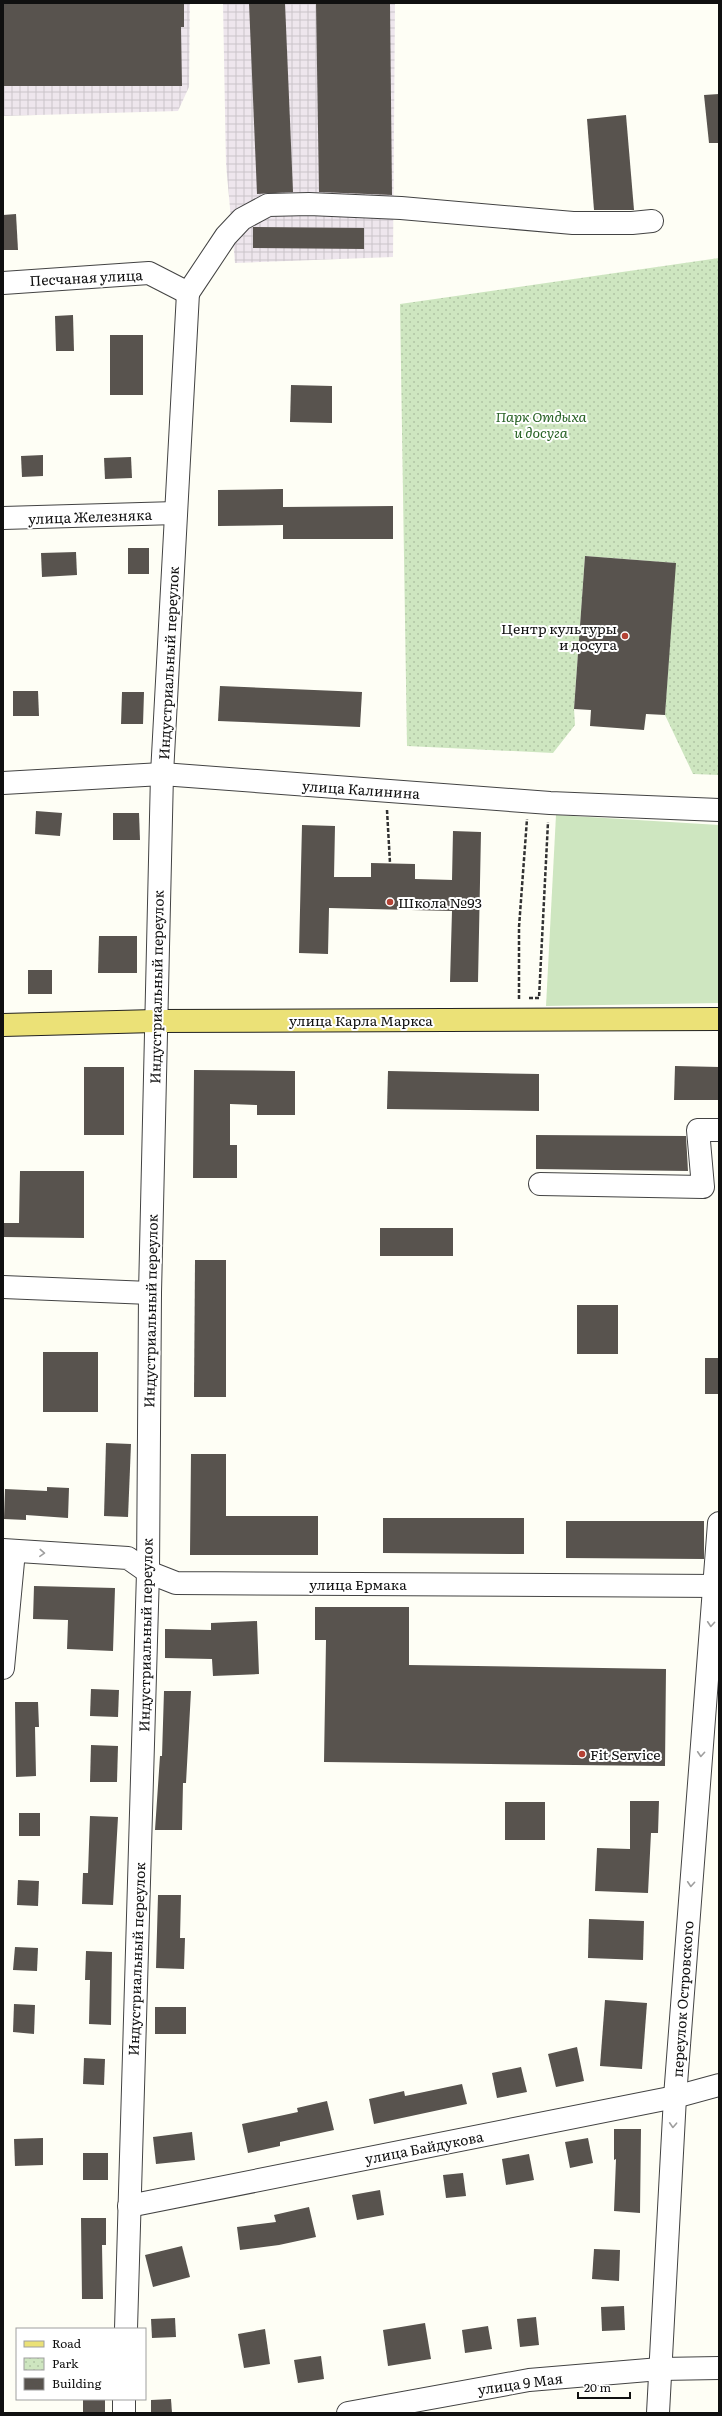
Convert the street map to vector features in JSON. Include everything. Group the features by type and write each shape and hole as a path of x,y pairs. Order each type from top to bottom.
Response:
{"main road":[{"name":"улица Карла Маркса","path":"3,1025 155,1021 719,1019"}],"street":[{"path":"188,293 226,236 242,219 268,205 309,204 400,208 573,223 632,223 652,221"},
{"name":"Песчаная улица","path":"3,283 149,273 188,293"},
{"name":"Индустриальный переулок","path":"126,2328 148,1572 150,1293 155,1021 162,774 188,293"},
{"name":"улица Железняка","path":"3,518 176,513"},
{"name":"улица Калинина","path":"3,783 162,774 550,803 719,810"},
{"path":"540,1184 703,1187 698,1130 719,1130"},
{"path":"3,1287 150,1293"},
{"name":"переулок Островского","path":"658,2413 674,2097 713,1680 719,1523"},
{"path":"3,1668 9,1551"},
{"name":"улица Ермака","path":"9,1551 128,1558 148,1572 176,1583 716,1586"},
{"name":"улица Байдукова","path":"129,2206 674,2097 719,2085"},
{"name":"улица 9 Мая","path":"348,2413 529,2380 660,2369 719,2368"},
{"path":"124,2400 124,2413"}],"path":[{"path":"386,790 390,863"},
{"path":"519,998 519,926 528,801"},
{"path":"539,998 550,803"}],"shaded area":[{"path":"3,3 190,3 189,87 178,111 3,116"},
{"path":"223,3 395,3 393,257 235,263 226,164"}],"green space":[{"name":"Парк Отдыха и досуга","path":"719,258 719,775 693,774 665,715 675,563 585,556 574,709 575,725 553,753 407,746 400,304"},
{"path":"556,815 719,825 719,1003 546,1006"}],"building":[{"path":"3,3 184,3 184,27 181,27 182,86 3,86"},
{"path":"249,3 285,3 293,192 257,194"},
{"path":"316,3 390,3 392,195 319,192"},
{"path":"719,94 719,143 709,143 704,95"},
{"path":"626,115 634,210 594,210 587,119"},
{"path":"16,214 18,250 3,250 3,215"},
{"path":"253,227 364,228 364,249 253,248"},
{"path":"73,315 74,351 56,351 55,316"},
{"path":"110,335 143,335 143,395 110,395"},
{"path":"291,385 332,386 332,423 290,422"},
{"path":"43,455 43,476 22,477 21,456"},
{"path":"131,457 132,478 105,479 104,458"},
{"path":"283,489 283,507 393,506 393,539 283,539 283,525 218,526 218,490"},
{"path":"128,548 149,548 149,574 128,574"},
{"path":"76,552 77,575 42,577 41,553"},
{"name":"Центр культуры и досуга","path":"585,556 676,563 665,715 646,714 644,730 590,726 591,710 574,709"},
{"path":"220,686 362,692 360,727 218,721"},
{"path":"13,691 38,691 39,716 13,716"},
{"path":"122,692 144,692 143,724 121,724"},
{"path":"36,811 62,813 60,836 35,834"},
{"path":"113,813 139,813 140,840 113,840"},
{"name":"Школа №93","path":"302,825 335,826 334,877 371,877 371,863 415,864 415,879 452,880 453,831 481,832 478,982 450,982 452,911 329,908 328,954 299,953"},
{"path":"99,936 137,936 137,973 98,973"},
{"path":"28,970 52,970 52,994 28,994"},
{"path":"675,1066 719,1067 719,1100 674,1100"},
{"path":"84,1067 124,1067 124,1135 84,1135"},
{"path":"194,1070 295,1071 295,1115 257,1115 257,1105 230,1104 230,1145 237,1145 237,1178 193,1178"},
{"path":"388,1071 539,1074 539,1111 387,1109"},
{"path":"536,1135 686,1136 688,1171 536,1169"},
{"path":"20,1171 84,1171 84,1238 3,1237 3,1223 19,1223"},
{"path":"380,1228 453,1228 453,1256 380,1256"},
{"path":"195,1260 226,1260 226,1397 194,1397"},
{"path":"577,1305 618,1305 618,1354 577,1354"},
{"path":"43,1352 98,1352 98,1412 43,1412"},
{"path":"705,1358 719,1358 719,1394 705,1394"},
{"path":"106,1443 131,1444 128,1517 104,1516"},
{"path":"191,1454 226,1454 226,1516 318,1516 318,1555 190,1555"},
{"path":"47,1487 69,1488 68,1518 26,1515 26,1520 4,1519 5,1489 47,1491"},
{"path":"383,1518 524,1518 524,1554 383,1553"},
{"path":"566,1521 704,1521 704,1559 566,1558"},
{"path":"34,1586 115,1588 113,1651 67,1649 68,1620 33,1619"},
{"path":"315,1607 409,1607 409,1665 666,1669 665,1766 324,1762 326,1640 315,1640"},
{"path":"257,1621 259,1674 213,1676 212,1659 165,1658 165,1629 211,1630 211,1623"},
{"path":"91,1689 119,1690 118,1717 90,1716"},
{"path":"164,1691 191,1691 186,1783 183,1783 182,1830 155,1830 160,1756 162,1756"},
{"path":"15,1702 38,1702 39,1727 35,1727 36,1776 16,1777"},
{"path":"91,1745 118,1746 117,1782 90,1782"},
{"path":"630,1801 659,1801 658,1833 651,1833 648,1893 595,1891 597,1848 630,1849"},
{"path":"505,1802 545,1802 545,1840 505,1840"},
{"path":"19,1813 40,1813 40,1836 19,1836"},
{"path":"90,1816 118,1817 113,1905 82,1904 83,1873 88,1873"},
{"path":"18,1880 39,1881 38,1906 17,1905"},
{"path":"158,1895 181,1895 180,1938 185,1938 184,1969 156,1968"},
{"path":"589,1919 644,1921 643,1960 588,1958"},
{"path":"15,1947 38,1948 37,1971 13,1970"},
{"path":"86,1951 112,1952 111,2025 89,2024 90,1980 85,1980"},
{"path":"605,2000 647,2003 642,2069 600,2066"},
{"path":"14,2004 35,2005 34,2034 13,2032"},
{"path":"155,2007 186,2007 186,2034 155,2034"},
{"path":"577,2047 584,2081 556,2087 548,2054"},
{"path":"84,2058 105,2059 104,2085 83,2084"},
{"path":"521,2067 527,2092 497,2098 492,2073"},
{"path":"462,2084 467,2104 374,2124 369,2099 404,2091 405,2096"},
{"path":"327,2101 334,2130 280,2142 280,2146 248,2153 242,2124 298,2112 297,2108"},
{"path":"614,2129 641,2129 640,2213 614,2211 616,2159 614,2160"},
{"path":"192,2132 195,2160 156,2164 153,2137"},
{"path":"43,2138 43,2165 15,2166 14,2139"},
{"path":"588,2138 593,2163 570,2168 565,2142"},
{"path":"83,2153 108,2153 108,2180 83,2180"},
{"path":"529,2154 534,2180 506,2185 502,2159"},
{"path":"463,2173 466,2196 446,2198 443,2175"},
{"path":"380,2190 384,2215 357,2220 352,2195"},
{"path":"309,2207 316,2237 279,2245 240,2250 237,2227 276,2222 274,2215"},
{"path":"81,2218 106,2218 106,2245 102,2245 103,2299 82,2299"},
{"path":"182,2246 190,2277 153,2287 145,2255"},
{"path":"594,2249 620,2250 619,2281 592,2279"},
{"path":"624,2306 625,2330 602,2331 601,2307"},
{"path":"536,2317 539,2345 520,2347 517,2319"},
{"path":"175,2318 176,2337 152,2338 151,2319"},
{"path":"425,2323 431,2359 388,2366 383,2330"},
{"path":"488,2326 492,2349 465,2353 462,2330"},
{"path":"265,2329 270,2364 244,2368 238,2334"},
{"path":"321,2356 324,2379 298,2383 294,2360"},
{"path":"171,2399 172,2413 151,2413 151,2400"},
{"path":"83,2400 105,2400 105,2413 83,2413"}],"place":[{"name":"Центр культуры и досуга","path":"625,636"},
{"name":"Школа №93","path":"390,902"},
{"name":"Fit Service","path":"582,1754"}]}
